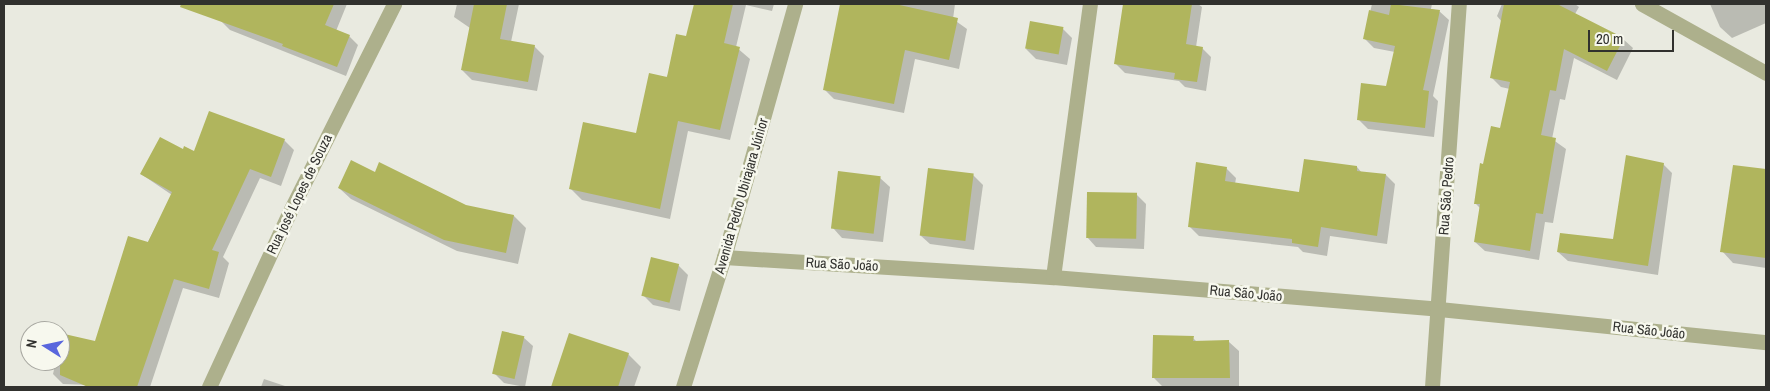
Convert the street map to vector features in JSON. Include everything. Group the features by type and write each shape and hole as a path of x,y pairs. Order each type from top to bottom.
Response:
{"street":[{"name":"Rua josé Lopes de Souza","path":"209,387 289,213 394,4"},
{"name":"Avenida Pedro Ubirajara Júnior","path":"683,387 724,257 795,4"},
{"path":"1053,277 1090,4"},
{"name":"Rua São Pedro","path":"1432,387 1459,4"},
{"path":"1642,4 1766,73"},
{"name":"Rua São João","path":"724,257 1053,277 1439,309 1766,342"}],"building":[{"path":"181,4 334,4 325,25 350,35 337,67 282,46 283,44 180,7"},
{"path":"474,4 507,4 500,39 535,45 528,82 461,70"},
{"path":"694,4 733,4 724,43 740,47 720,130 678,121 660,209 569,189 583,122 636,133 649,73 667,77 676,34 686,36"},
{"path":"840,4 895,4 958,18 949,60 905,50 894,104 823,90"},
{"path":"1123,4 1192,4 1186,44 1203,47 1197,82 1174,79 1175,73 1114,64"},
{"path":"1391,4 1440,10 1423,90 1429,91 1425,128 1357,120 1361,83 1386,86 1395,46 1363,39 1369,10 1389,15"},
{"path":"1504,4 1557,4 1624,38 1607,71 1564,49 1556,91 1550,90 1541,135 1556,138 1543,214 1536,213 1530,251 1474,242 1480,204 1474,204 1480,163 1483,164 1491,126 1500,128 1510,82 1490,78"},
{"path":"1030,21 1063,27 1059,54 1025,49"},
{"path":"209,111 285,139 271,177 250,169 212,250 219,252 209,289 174,279 137,387 88,387 60,375 60,371 70,371 70,335 95,341 128,236 148,242 172,192 140,174 160,137 183,149 184,146 194,151"},
{"path":"1626,155 1664,163 1648,266 1557,252 1560,233 1613,239"},
{"path":"1304,159 1357,166 1357,171 1386,174 1377,236 1321,227 1318,247 1292,243 1292,239 1188,227 1196,162 1227,167 1225,181 1299,192"},
{"path":"351,160 375,172 379,162 466,205 514,215 506,253 444,240 338,188"},
{"path":"1733,165 1766,169 1766,258 1720,252"},
{"path":"928,168 974,174 965,241 920,235"},
{"path":"838,171 881,176 874,234 831,229"},
{"path":"1087,192 1137,193 1136,239 1086,238"},
{"path":"651,257 679,264 669,303 641,296"},
{"path":"502,331 524,336 515,379 492,374"},
{"path":"569,333 629,353 618,387 551,387"},
{"path":"1153,335 1194,336 1193,341 1229,340 1230,378 1152,378"}]}
